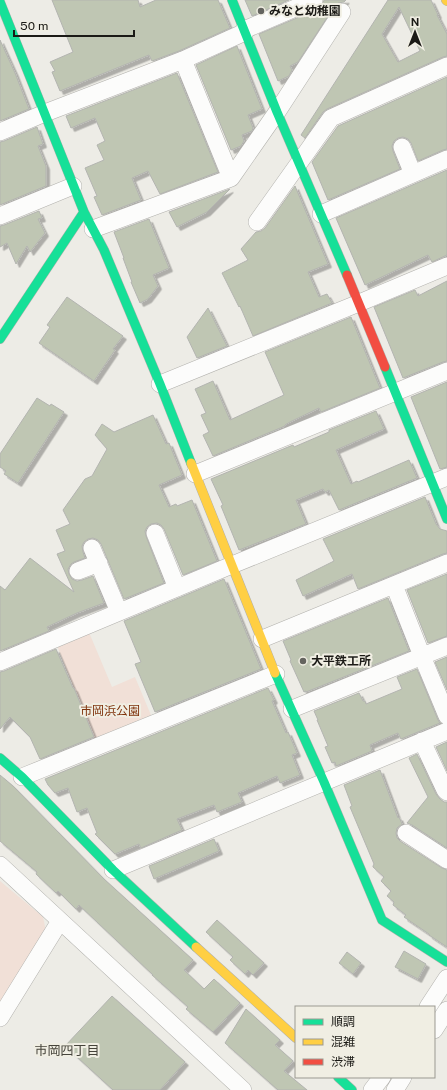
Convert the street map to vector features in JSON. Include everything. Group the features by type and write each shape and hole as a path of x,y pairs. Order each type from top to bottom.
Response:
{"street":[{"path":"232,0 277,112 396,393 440,480 447,519"},
{"path":"0,132 182,60 314,0"},
{"path":"0,2 73,186 84,212 104,250 160,384 276,674 324,782 382,920 447,962"},
{"path":"93,229 231,178 277,112 345,5"},
{"path":"182,60 231,178"},
{"path":"257,222 331,118 447,66"},
{"path":"402,147 413,174"},
{"path":"321,214 447,159"},
{"path":"0,216 73,186"},
{"path":"0,339 84,212"},
{"path":"160,384 447,266"},
{"path":"195,474 447,371"},
{"path":"0,662 440,480"},
{"path":"155,533 177,588"},
{"path":"78,571 96,555 119,612"},
{"path":"262,639 447,564"},
{"path":"394,585 447,716"},
{"path":"292,709 447,646"},
{"path":"22,777 276,674"},
{"path":"113,870 447,731"},
{"path":"422,741 447,792"},
{"path":"0,758 22,777 113,870 295,1037"},
{"path":"406,833 447,860"},
{"path":"0,865 243,1090"},
{"path":"0,1018 60,921"},
{"path":"429,1006 447,978"},
{"path":"435,1028 447,1010"},
{"path":"339,1078 352,1090"},
{"path":"372,1090 381,1078"},
{"path":"395,1090 402,1078"}],"green space":[{"name":"市岡浜公園","path":"88,630 112,687 135,677 153,720 96,744 56,643"},
{"path":"0,881 43,917 46,931 0,1004"}],"building":[{"path":"52,0 138,0 140,7 156,0 218,0 230,28 179,51 152,61 149,55 60,91 52,72 55,71 50,62 73,52"},
{"path":"245,0 289,0 252,16"},
{"path":"324,0 346,0 338,3 334,7 298,62 290,66 292,70 289,76 278,81 259,34 318,9 322,6"},
{"path":"388,0 431,0 447,34 447,56 327,109 323,112 305,138 301,135","holes":["399,7 420,51 398,62 382,34"]},
{"path":"0,40 29,109 0,121"},
{"path":"237,46 262,109 248,115 253,128 252,131 242,135 244,141 241,146 231,150 196,65"},
{"path":"177,73 218,172 160,194 148,171 132,178 141,200 102,215 94,197 97,196 85,168 104,160 97,145 105,141 95,118 71,128 66,116"},
{"path":"447,77 447,149 418,161 408,139 403,137 398,138 394,141 392,146 400,169 328,200 312,162 338,126"},
{"path":"37,127 43,144 38,146 46,166 46,186 0,205 0,142"},
{"path":"447,170 447,255 432,262 428,255 365,285 336,218"},
{"path":"295,186 328,264 308,272 319,297 327,294 332,303 253,336 240,306 239,307 222,273 248,260 241,249 256,232 265,228"},
{"path":"230,189 207,212 177,227 169,212"},
{"path":"39,211 42,218 38,219 45,233 30,252 27,246 16,264 7,243 0,247 0,226"},
{"path":"149,219 169,268 153,275 158,286 148,299 140,303 131,282 114,232"},
{"path":"447,281 447,361 403,378 374,307 415,290 418,296"},
{"path":"67,297 123,336 113,349 115,350 94,381 39,343 50,327 47,325"},
{"path":"208,308 227,346 197,358 187,337"},
{"path":"351,317 380,388 321,412 319,408 285,426 213,456 203,435 209,432 201,415 206,413 195,389 213,381 230,420 284,395 265,352"},
{"path":"447,382 447,467 440,469 411,397"},
{"path":"37,398 64,412 18,483 4,474 6,471 0,467 0,454"},
{"path":"376,411 384,429 336,450 351,484 409,460 417,478 339,510 329,490 325,492 323,489 296,500 306,524 239,550 221,506 223,505 211,479 293,445 294,447 329,432 329,430"},
{"path":"153,415 166,444 169,443 182,475 159,485 169,507 176,504 177,506 192,500 217,561 183,575 164,529 157,523 151,524 145,531 146,536 164,583 124,599 101,544 98,540 93,538 88,539 82,546 85,558 71,564 68,569 69,574 72,579 77,581 93,576 104,603 77,613 47,627 49,631 0,651 0,586 5,590 30,558 74,592 57,554 65,551 56,530 70,524 63,510 85,479 92,476 107,449 95,435 102,424 114,432"},
{"path":"425,497 436,524 440,529 447,531 447,553 358,589 352,574 303,596 296,580 334,561 323,539"},
{"path":"447,574 447,636 428,643 407,590"},
{"path":"224,579 261,669 155,712 135,664 141,662 124,621"},
{"path":"388,598 409,651 304,692 283,641"},
{"path":"56,649 94,737 40,759 30,737 10,717 0,729 0,672"},
{"path":"447,657 447,690 435,662"},
{"path":"417,669 440,723 401,739 398,733 370,745 372,751 336,766 335,762 332,763 325,747 328,746 314,711 359,693 366,704 402,689 397,677"},
{"path":"268,688 286,733 288,732 297,753 292,755 300,775 280,783 277,776 238,793 242,802 217,812 214,805 177,819 182,830 141,848 139,844 115,854 95,834 97,833 87,808 77,812 68,788 55,793 45,779"},
{"path":"447,742 447,771 436,747"},
{"path":"417,754 436,794 444,802 447,802 447,848 407,823 428,797 409,758"},
{"path":"380,770 398,818 399,817 402,824 397,828 397,838 447,870 447,947 404,917 406,915 393,905 394,902 387,896 391,891 381,881 384,877 373,867 374,864 350,807 352,806 344,785"},
{"path":"0,775 13,786 104,879 193,960 184,970 204,989 214,979 240,1003 213,1032 186,1009 188,1007 152,975 79,905 76,909 58,891 56,893 36,874 37,872 0,841"},
{"path":"214,839 219,851 154,879 149,866"},
{"path":"217,920 264,963 253,975 248,970 245,974 230,960 233,957 206,932"},
{"path":"404,951 426,964 418,979 395,967"},
{"path":"347,952 361,963 353,974 339,963"},
{"path":"112,996 185,1062 160,1090 113,1090 65,1046"},
{"path":"246,1009 280,1040 275,1045 293,1061 284,1071 307,1090 278,1090 225,1043"}],"traffic: fast":[{"path":"232,0 277,112 347,275"},
{"path":"0,2 84,212 104,250 191,463"},
{"path":"0,339 84,212"},
{"path":"385,367 447,519"},
{"path":"275,673 324,782 382,920 447,962"},
{"path":"0,758 22,777 113,870 196,947"},
{"path":"339,1078 352,1090"}],"traffic: slow":[{"path":"191,463 275,673"},
{"path":"196,947 295,1037"}],"traffic: jam":[{"path":"347,275 385,367"}],"place":[{"name":"みなと幼稚園","path":"261,11"},
{"name":"大平鉄工所","path":"303,661"}],"district":[{"name":"市岡四丁目","path":"67,1050"}]}
